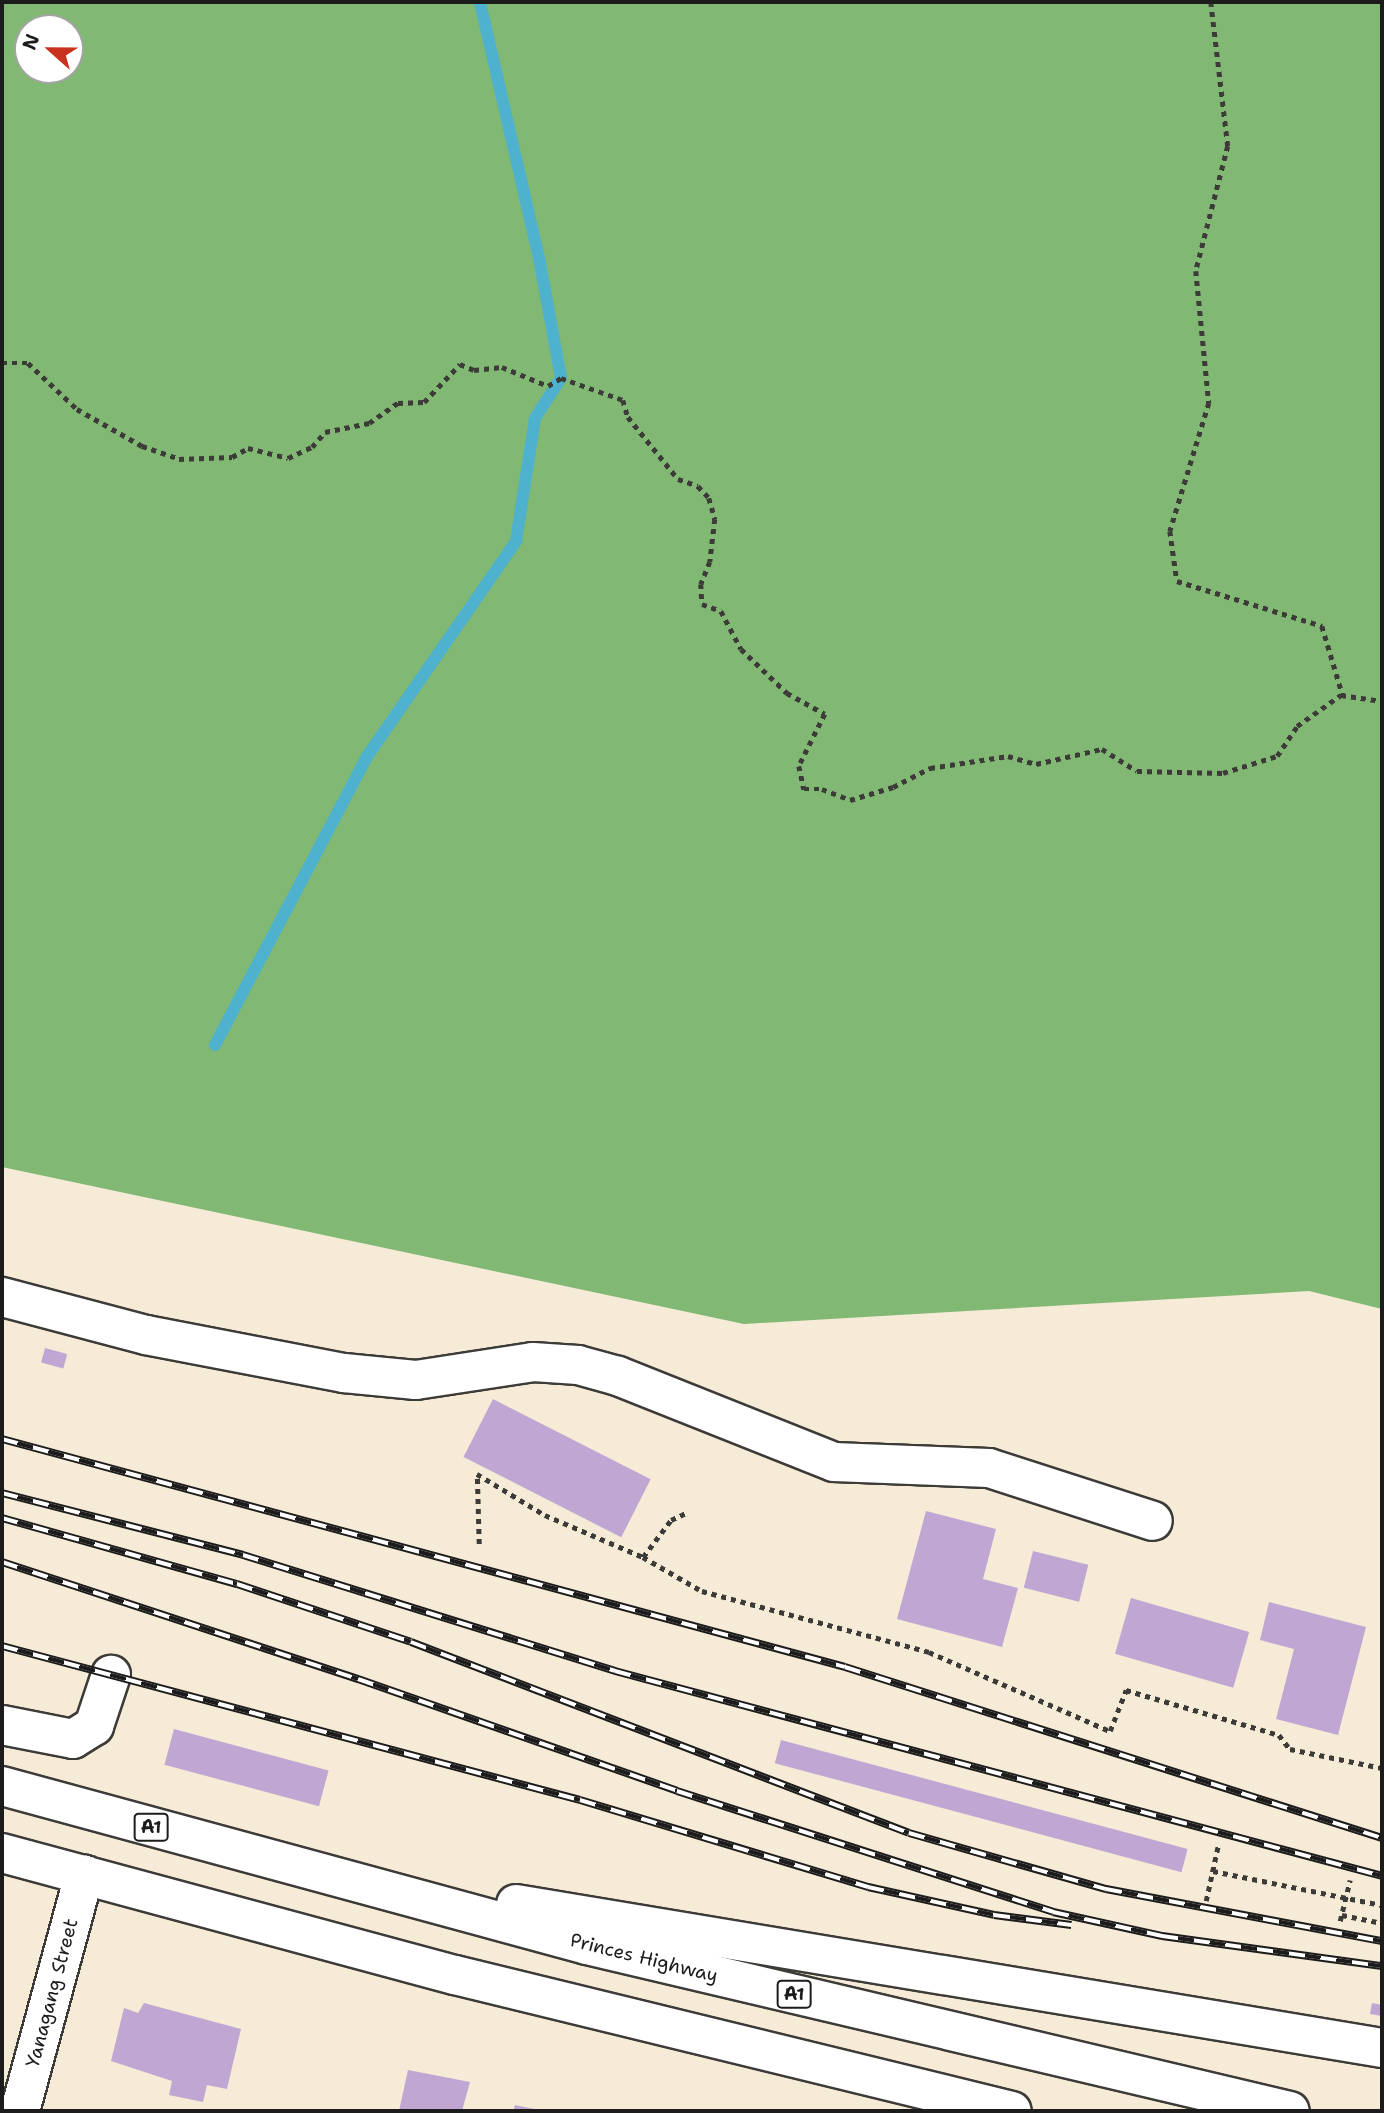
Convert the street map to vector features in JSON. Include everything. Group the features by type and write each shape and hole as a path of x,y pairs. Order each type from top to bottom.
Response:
{"main road":[{"path":"2,1297 146,1335 344,1373 416,1380 533,1362 578,1365 618,1376 834,1462 989,1468 1153,1521"},
{"path":"2,1725 73,1739 94,1726 111,1675"},
{"name":"Princes Highway","path":"2,1786 587,1945 1290,2111"},
{"path":"2,1853 455,1975 1012,2111"},
{"path":"300,1868 1382,2048"},
{"name":"Yanagang Street","path":"20,2111 84,1875"}],"path":[{"path":"1211,2 1228,146 1196,271 1209,403 1170,531 1177,581 1322,626 1341,695"},
{"path":"2,363 28,363 77,409 142,446 179,459 232,457 248,448 288,458 312,447 325,432 369,423 398,403 424,402 460,364 474,370 502,367 548,386 561,378 622,400 628,417 678,479 698,486 709,498 715,519 710,562 701,584 702,604 721,611 741,649 787,693 825,713 799,766 804,789 822,789 850,800 893,787 930,768 1008,756 1036,764 1102,749 1137,771 1223,773 1277,757 1297,726 1341,695 1382,701"},
{"path":"480,1544 477,1474 545,1515 643,1558 702,1591 929,1652 1110,1731 1126,1690 1279,1735 1290,1749 1382,1768"},
{"path":"643,1558 671,1520 686,1513"},
{"path":"1206,1901 1218,1846"},
{"path":"1213,1871 1382,1905"},
{"path":"1350,1880 1341,1918 1382,1923"}],"green space":[{"path":"2,2 1382,2 1382,1309 1309,1291 744,1324 2,1167"}],"building":[{"path":"45,1348 67,1354 63,1368 41,1362"},
{"path":"493,1399 651,1479 621,1537 463,1457"},
{"path":"926,1511 996,1529 983,1579 1018,1588 1002,1647 897,1619"},
{"path":"1033,1551 1088,1565 1079,1602 1024,1588"},
{"path":"1131,1598 1249,1632 1233,1688 1115,1654"},
{"path":"1269,1602 1366,1627 1338,1735 1276,1719 1294,1649 1260,1640"},
{"path":"174,1729 329,1770 319,1806 164,1765"},
{"path":"781,1740 1188,1849 1181,1872 775,1763"},
{"path":"144,2003 241,2029 227,2089 207,2085 203,2102 169,2095 172,2081 111,2061 124,2008 138,2013"},
{"path":"1372,2003 1382,2005 1382,2016 1370,2014"},
{"path":"408,2070 470,2082 462,2111 399,2111"},
{"path":"515,2105 539,2110 539,2111 513,2111"}],"waterway":[{"path":"215,1045 366,758 516,541 535,418 561,378 539,258 480,2"}],"railway":[{"path":"2,1439 845,1667 1382,1838"},
{"path":"2,1493 243,1555 615,1671 1382,1876"},
{"path":"2,1518 237,1584 411,1642 909,1833 1106,1889 1382,1941"},
{"path":"2,1562 358,1679 677,1791 1053,1912 1162,1936 1382,1966"},
{"path":"2,1646 580,1800 868,1887 994,1915 1071,1925"}]}
